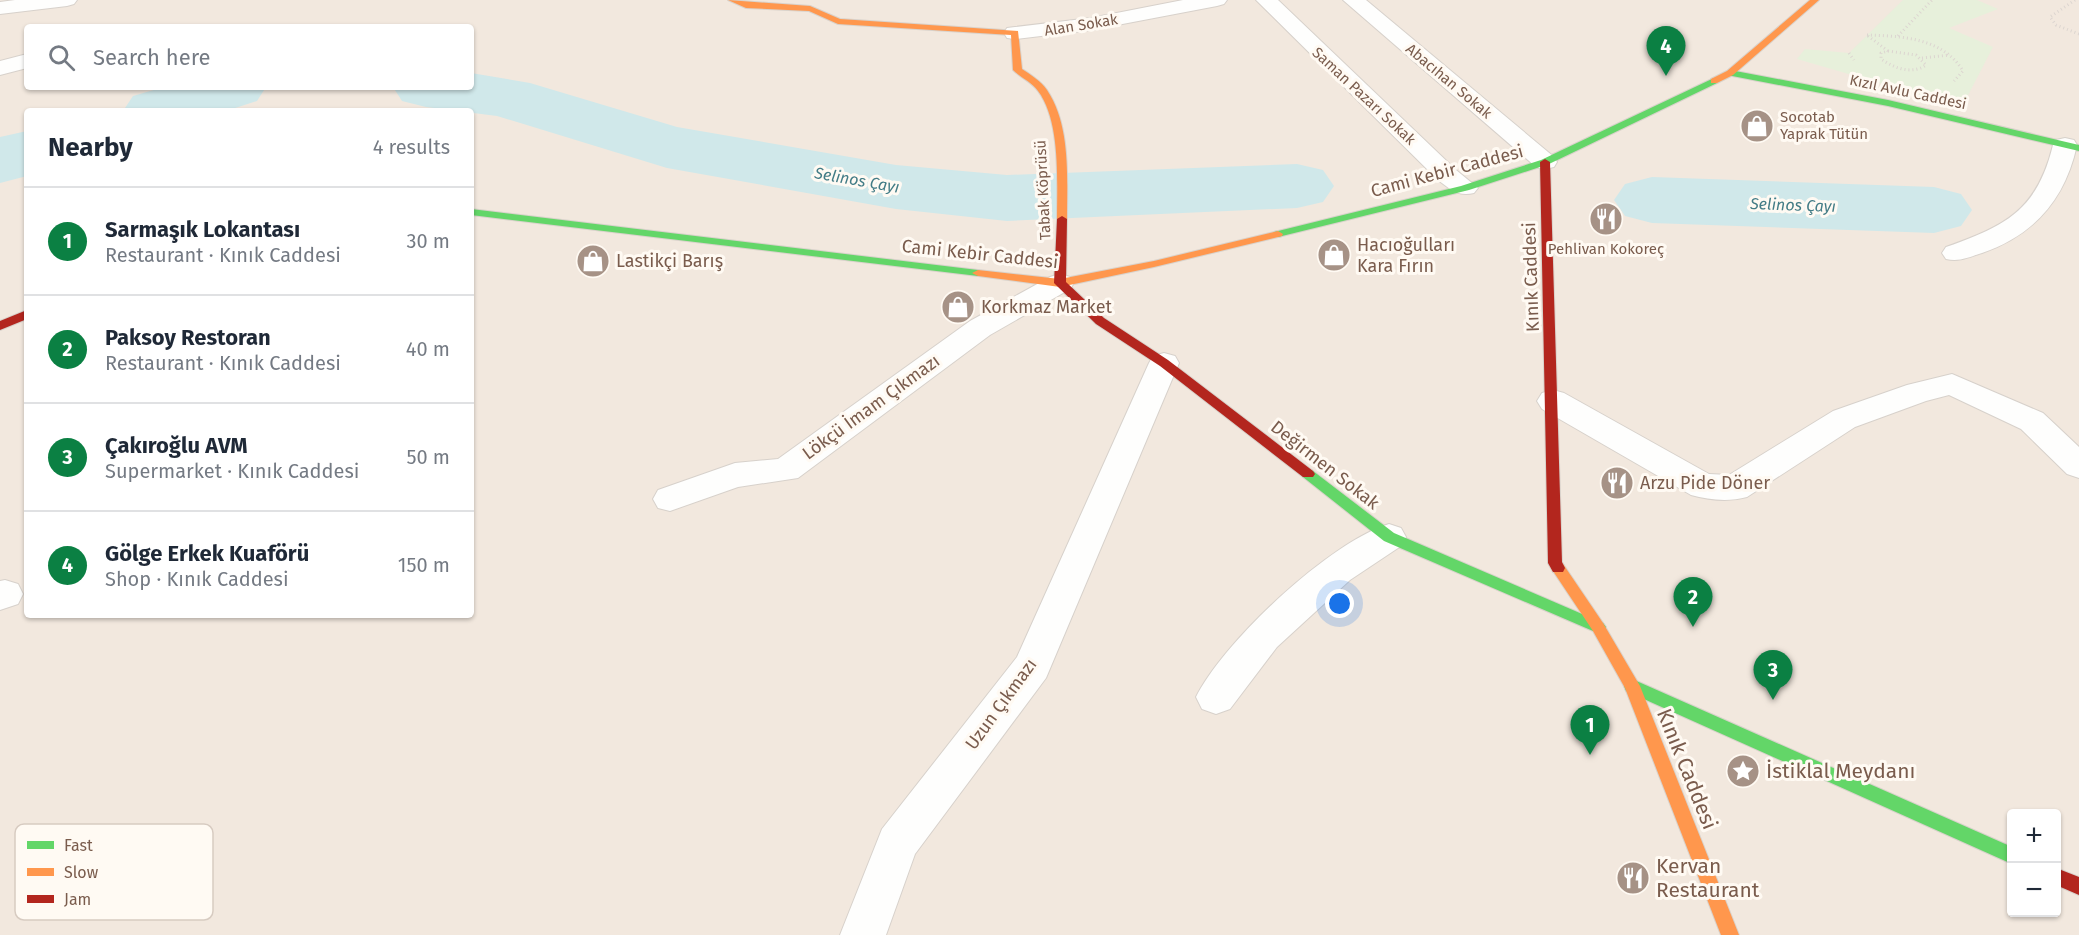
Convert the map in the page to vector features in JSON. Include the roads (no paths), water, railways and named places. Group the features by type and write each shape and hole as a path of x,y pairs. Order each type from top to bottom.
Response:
{"main road":[{"path":"732,0 746,5 810,9 838,21 1014,33"},
{"path":"1545,162 1730,73 1815,0"},
{"name":"Tabak Köprüsü","path":"1014,33 1018,70 1045,93 1057,132 1061,268"},
{"name":"Kızıl Avlu Caddesi","path":"1730,73 1888,103 2072,147"},
{"name":"Cami Kebir Caddesi","path":"474,212 1061,268 1154,264 1465,188 1545,162"},
{"name":"Kınık Caddesi","path":"1545,162 1553,401 1555,563 1598,627 1632,686 1730,935"},
{"name":"Değirmen Sokak","path":"1061,268 1100,321 1164,363 1389,537 1598,627"},
{"path":"0,326 24,315"},
{"name":"Kınık Caddesi","path":"1632,686 2007,854"},
{"path":"2061,878 2079,886"}],"street":[{"name":"Alan Sokak","path":"1014,33 1050,32 1217,0"},
{"name":"Saman Pazarı Sokak","path":"1266,0 1447,175 1465,188"},
{"name":"Abacıhan Sokak","path":"1353,0 1545,162"},
{"path":"0,8 58,7"},
{"path":"0,68 24,62"},
{"path":"1956,253 2013,230 2043,199 2072,147"},
{"name":"Lökçü İmam Çıkmazı","path":"670,499 735,475 786,470 1061,268"},
{"name":"Uzun Çıkmazı","path":"863,935 897,843 1032,667 1164,363"},
{"path":"1553,401 1703,486 1735,488 1845,419 1918,392 1952,384 2032,422 2079,466"},
{"path":"1216,697 1264,636 1337,570 1389,537"}],"waterway":[{"name":"Selinos Çayı","path":"166,108 224,90"},
{"name":"Selinos Çayı","path":"450,90 506,97 667,147 896,187 1007,198 1297,186"},
{"name":"Selinos Çayı","path":"0,161 24,153"},
{"name":"Selinos Çayı","path":"1652,200 1934,210"}],"place":[{"name":"Gölge Erkek Kuaförü","path":"1666,76"},
{"name":"Socotab Yaprak Tütün","path":"1757,126"},
{"name":"Pehlivan Kokoreç","path":"1606,219"},
{"name":"Hacıoğulları Kara Fırın","path":"1334,255"},
{"name":"Lastikçi Barış","path":"593,261"},
{"name":"Korkmaz Market","path":"958,307"},
{"name":"Arzu Pide Döner","path":"1617,483"},
{"name":"Paksoy Restoran","path":"1693,627"},
{"name":"Çakıroğlu AVM","path":"1773,700"},
{"name":"Sarmaşık Lokantası","path":"1590,755"},
{"name":"İstiklal Meydanı","path":"1743,771"},
{"name":"Kervan Restaurant","path":"1633,878"}]}
